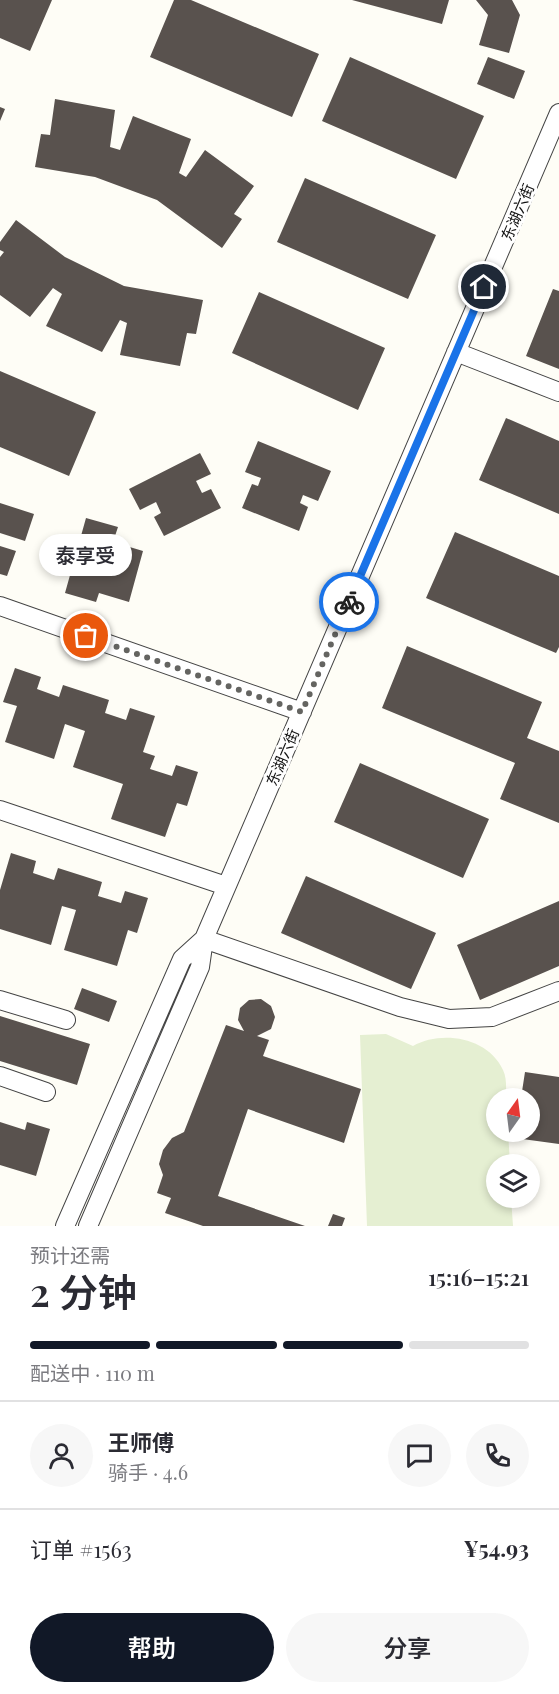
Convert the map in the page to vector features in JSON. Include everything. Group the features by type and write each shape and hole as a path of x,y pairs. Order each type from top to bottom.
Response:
{"street":[{"name":"东湖六街","path":"88,1226 200,967 204,939 226,886 559,113"},
{"path":"456,352 559,392"},
{"path":"0,606 302,712"},
{"path":"0,810 226,886"},
{"name":"东湖六街","path":"65,1226 182,959 204,939"},
{"path":"204,939 400,1007 449,1019 492,1017 559,991"},
{"path":"0,1000 66,1020"},
{"path":"0,1076 46,1092"}],"green space":[{"path":"386,1034 413,1046 437,1038 463,1040 487,1050 496,1059 503,1070 506,1088 486,1088 486,1142 509,1142 509,1154 486,1154 486,1208 512,1208 513,1226 367,1226 360,1035"}],"building":[{"path":"0,0 52,0 30,51 0,38"},
{"path":"174,0 191,0 319,54 292,117 150,57"},
{"path":"352,0 449,0 442,24"},
{"path":"476,0 512,0 520,15 509,53 479,45 488,15"},
{"path":"350,57 484,116 456,179 322,121"},
{"path":"488,57 525,71 514,99 477,84"},
{"path":"55,99 115,110 110,147 120,150 133,116 191,139 179,173 186,177 205,150 254,186 234,214 242,219 222,248 157,200 95,177 35,167 41,134 50,135"},
{"path":"0,107 5,109 0,121"},
{"path":"305,178 436,235 408,299 277,242"},
{"path":"16,220 65,257 124,286 203,300 196,334 187,333 180,366 120,355 127,323 120,320 102,352 46,326 62,294 53,288 30,317 0,295 0,257 4,252 0,250 0,242"},
{"path":"553,289 559,291 559,369 526,356"},
{"path":"259,292 385,348 358,410 232,353"},
{"path":"0,371 96,412 69,476 0,447"},
{"path":"506,418 559,441 559,514 479,480"},
{"path":"258,441 331,471 318,501 303,495 300,503 308,507 299,531 242,508 252,484 258,486 261,478 245,472"},
{"path":"200,453 211,474 196,481 202,493 211,489 221,508 164,536 154,517 161,513 156,502 140,510 129,489"},
{"path":"0,503 34,514 25,541 0,533"},
{"path":"86,518 118,527 113,542 143,551 129,602 99,593 96,602 65,593"},
{"path":"455,532 559,576 559,647 556,653 426,598"},
{"path":"0,546 16,551 7,576 0,574"},
{"path":"407,646 542,702 527,738 559,751 559,823 500,799 515,763 382,708"},
{"path":"15,668 41,677 37,689 59,697 63,685 109,700 105,713 126,720 130,708 155,716 143,752 155,756 150,769 172,776 176,765 198,772 187,806 177,803 165,837 111,819 123,784 73,767 85,731 65,724 54,759 5,742 17,706 3,702"},
{"path":"360,763 489,819 463,878 334,822"},
{"path":"11,853 36,861 33,873 54,880 58,868 102,882 98,896 121,903 125,891 148,898 137,933 128,930 117,966 64,950 76,910 62,906 51,945 0,929 0,890"},
{"path":"306,876 436,933 411,989 281,933"},
{"path":"559,901 559,966 480,1000 457,945"},
{"path":"82,988 117,1001 109,1022 74,1009"},
{"path":"261,999 271,1006 275,1017 271,1029 257,1036 269,1040 263,1056 361,1089 344,1143 248,1109 218,1196 305,1226 203,1226 165,1213 171,1198 157,1193 163,1175 159,1164 163,1150 172,1138 184,1132 226,1025 244,1031 238,1020 240,1008 249,1000"},
{"path":"0,1016 90,1044 77,1085 0,1061"},
{"path":"525,1072 559,1077 559,1144 540,1141 540,1088 523,1088"},
{"path":"0,1122 25,1130 27,1122 50,1129 36,1176 0,1165"},
{"path":"333,1214 345,1218 342,1226 328,1226"}],"way so far":[{"path":"86,636 302,712 349,602"}],"place":[{"name":"泰享受","path":"86,636"}],"route":[{"path":"349,602 484,287"}]}
